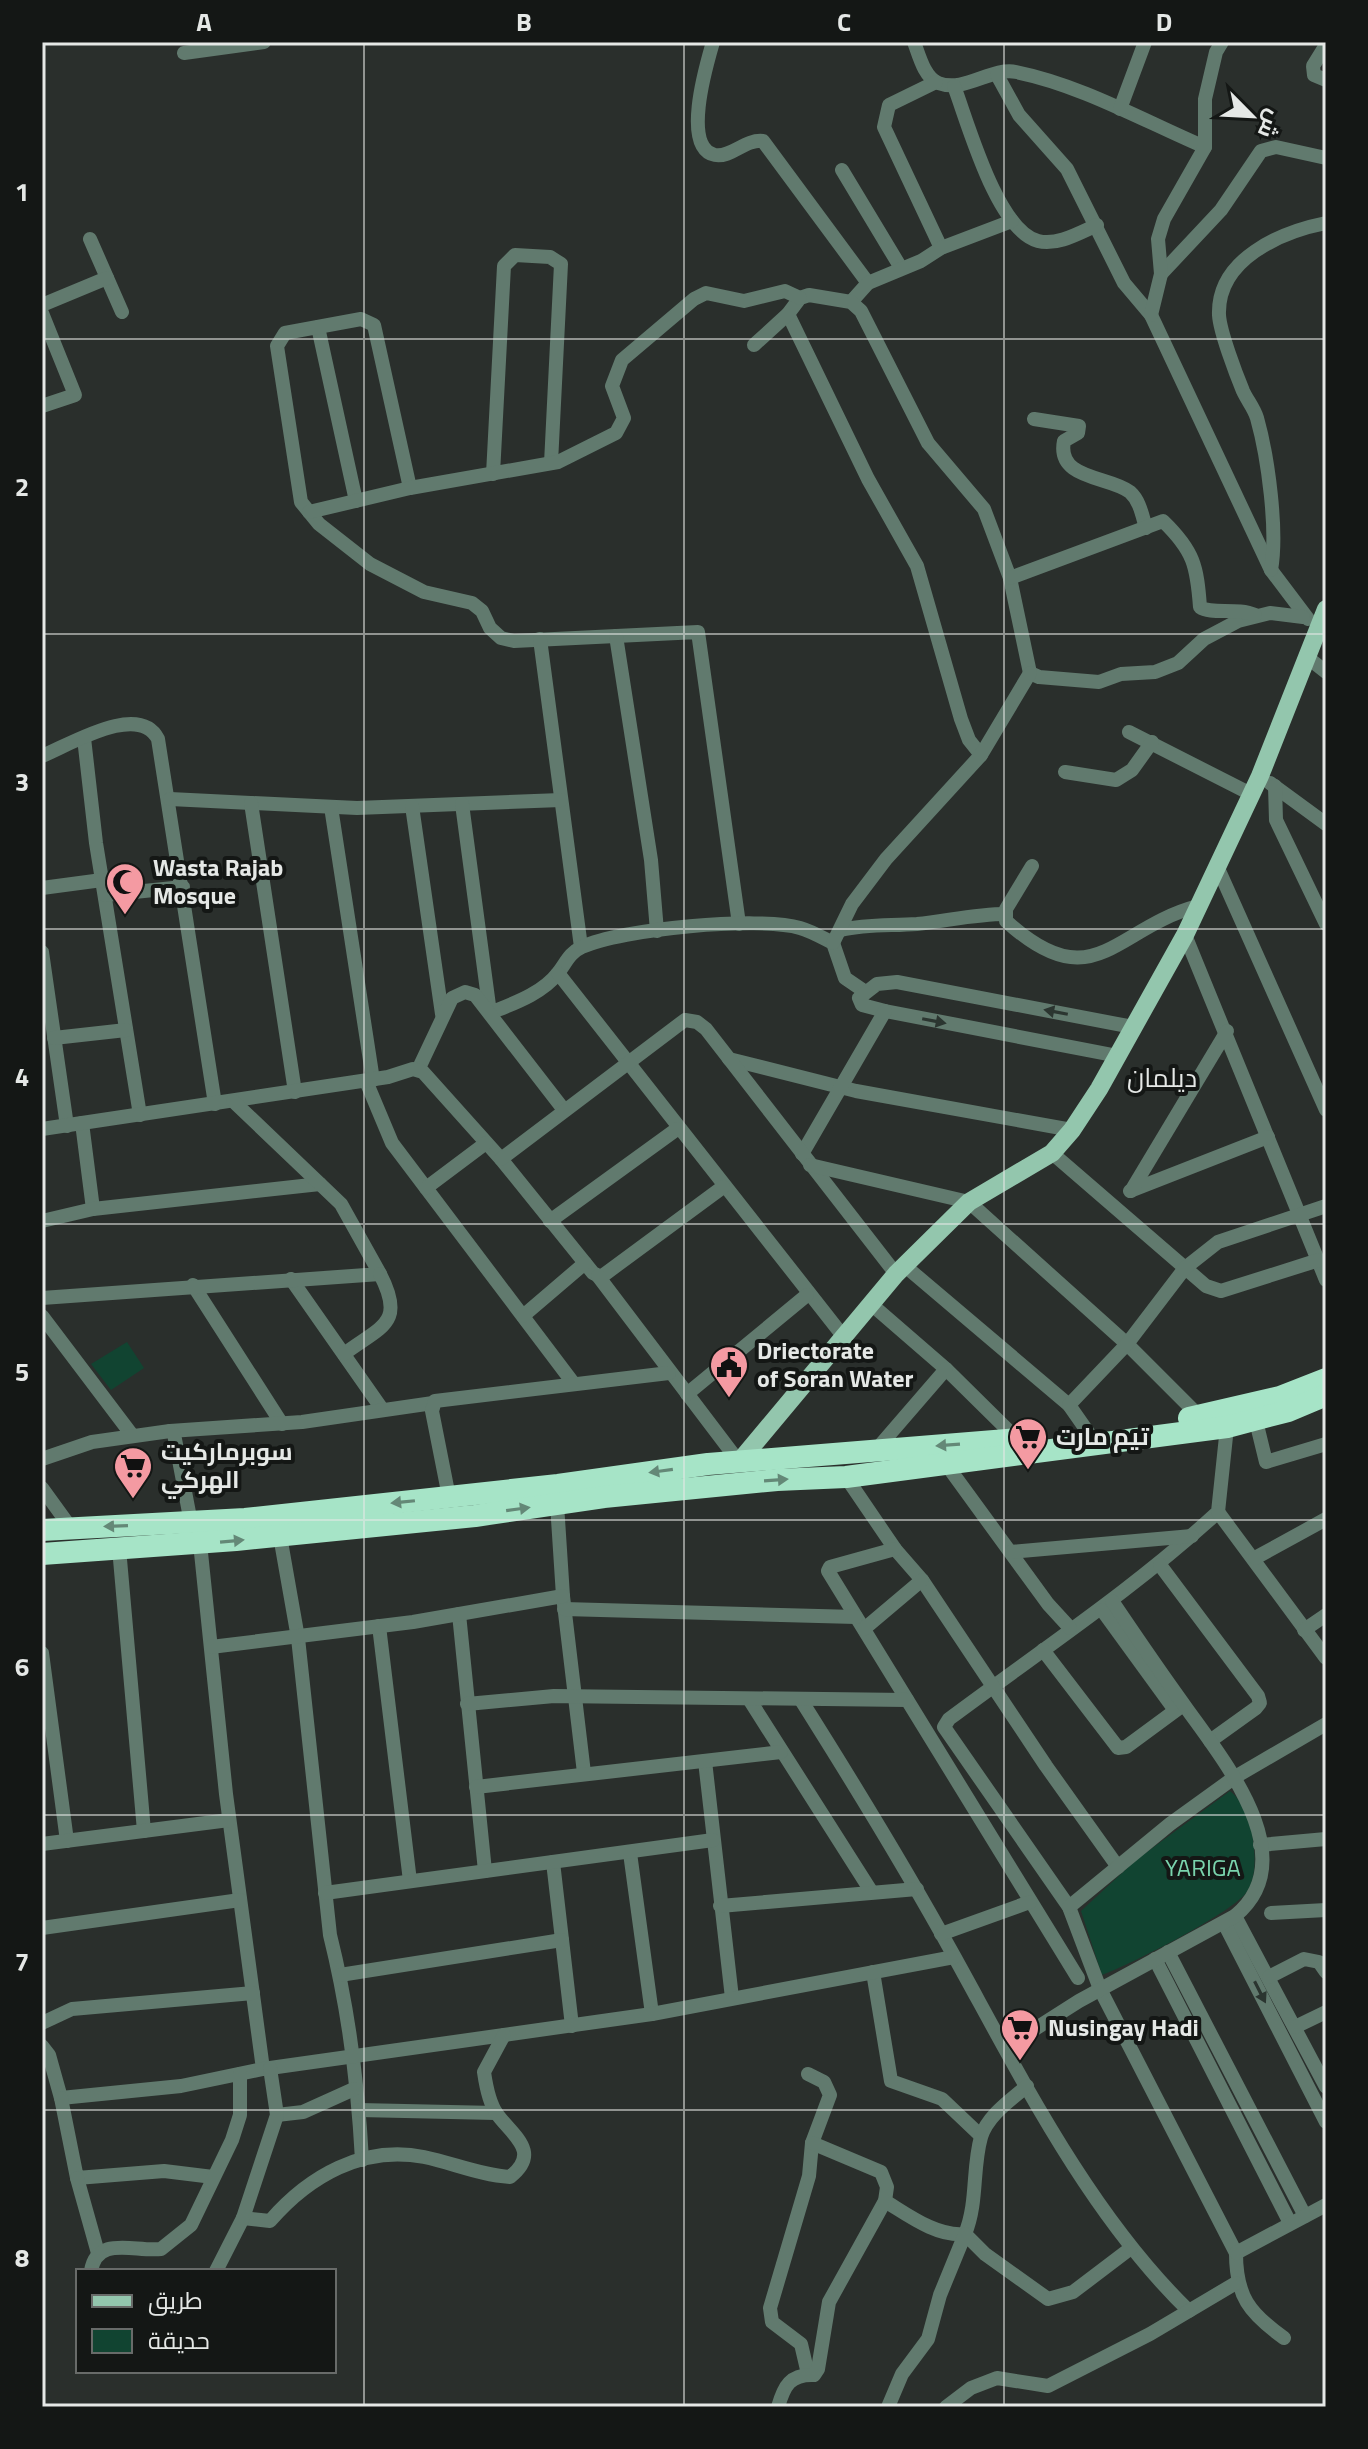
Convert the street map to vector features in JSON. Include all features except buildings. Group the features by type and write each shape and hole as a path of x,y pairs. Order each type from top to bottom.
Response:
{"highway":[{"path":"42,1530 71,1528 280,1536 465,1503 739,1462 1090,1435 1200,1417 1280,1397 1326,1379"},
{"path":"42,1554 119,1548 195,1533 465,1503 557,1504 777,1480 846,1477 1227,1427 1256,1421 1326,1395"}],"main road":[{"path":"739,1462 901,1270 969,1202 1052,1153 1072,1130 1118,1056 1185,935 1251,794 1268,781 1307,657 1316,617"}],"street":[{"path":"184,53 264,42"},
{"path":"713,42 698,93 700,137 705,149 713,155 724,154 752,140 763,141 868,283"},
{"path":"914,42 928,76 936,82 954,86 1012,70 1120,109 1205,147"},
{"path":"1120,109 1145,42"},
{"path":"1151,315 1161,274 1158,239 1164,219 1205,147 1205,99 1216,52 1222,42"},
{"path":"1326,45 1313,66 1314,75 1326,80"},
{"path":"997,75 1019,115 1067,169 1124,283 1151,315 1271,570 1316,617"},
{"path":"936,82 889,105 884,127 941,248"},
{"path":"954,86 997,196 1021,232 1040,242 1067,238 1097,225"},
{"path":"1161,274 1199,237 1261,151 1276,147 1326,158"},
{"path":"842,170 901,268"},
{"path":"851,302 868,283 921,261 941,248 1012,221"},
{"path":"1271,570 1275,536 1257,419 1241,387 1219,316 1224,287 1232,272 1249,256 1277,238 1326,223"},
{"path":"90,239 122,312"},
{"path":"493,474 504,266 515,255 550,257 561,264 551,463"},
{"path":"42,305 107,278"},
{"path":"309,512 410,488 551,463 616,433 624,418 612,386 613,375 622,360 694,299 706,293 744,301 785,291 800,298"},
{"path":"754,345 788,314 800,298 809,295 851,302 872,330 928,443 984,509 1010,578 1030,673 981,755 895,847 852,904 837,936 845,978 864,991"},
{"path":"42,313 75,395 42,406"},
{"path":"788,314 868,479 917,566 961,719 969,740 981,755"},
{"path":"410,488 374,325 361,319 285,333 277,346 301,502 370,564 401,583 472,603 501,638 698,632 739,924"},
{"path":"318,327 356,501"},
{"path":"1034,419 1079,426 1078,433 1064,441 1062,449 1067,458 1086,477 1129,491 1141,509 1146,528"},
{"path":"1010,578 1163,521 1179,536 1198,573 1200,607 1205,611 1241,609 1255,615 1316,617"},
{"path":"1030,673 1039,677 1099,682 1121,674 1169,668 1216,631 1255,615"},
{"path":"616,636 651,860 657,931"},
{"path":"540,639 581,947"},
{"path":"1307,657 1326,672"},
{"path":"42,756 119,724 138,722 153,729 170,799 215,1104"},
{"path":"1129,732 1251,794"},
{"path":"84,738 140,1115"},
{"path":"1065,772 1116,780 1132,770 1152,742"},
{"path":"1268,781 1326,824"},
{"path":"1268,781 1276,820 1326,924"},
{"path":"170,799 331,807 561,800"},
{"path":"251,803 295,1092"},
{"path":"462,804 490,1013"},
{"path":"412,806 442,1014"},
{"path":"331,807 370,1080 392,1143 574,1384"},
{"path":"1032,866 1006,914 1006,921 1041,949 1064,959 1096,956 1171,913 1198,906"},
{"path":"1217,866 1326,1110"},
{"path":"42,888 183,887"},
{"path":"490,1013 517,1002 558,973 565,960 581,947 621,935 739,924 800,927 837,936 871,924 918,924 974,914 1006,914"},
{"path":"1185,935 1302,1214 1326,1280"},
{"path":"42,952 54,1038 93,1209"},
{"path":"558,973 807,1295 843,1336"},
{"path":"1118,1056 885,1011 862,1005 858,1000 864,991 877,984 897,982 1133,1027"},
{"path":"418,1070 442,1014 452,998 465,992 475,995 564,1110"},
{"path":"806,1160 885,1011"},
{"path":"501,1159 685,1020 697,1022 706,1029 806,1160 901,1270 1069,1405 1090,1435"},
{"path":"54,1038 126,1030"},
{"path":"1115,1205 1131,1191 1227,1031"},
{"path":"729,1059 843,1087 1072,1130"},
{"path":"42,1129 295,1092 418,1070"},
{"path":"418,1070 501,1159 598,1276 739,1462"},
{"path":"233,1101 341,1204 393,1300 392,1312 386,1322 344,1354"},
{"path":"550,1221 677,1129"},
{"path":"1131,1191 1268,1137"},
{"path":"426,1188 486,1143"},
{"path":"1052,1153 1206,1286 1221,1291 1319,1260"},
{"path":"806,1160 969,1202 1127,1344 1200,1417"},
{"path":"42,1221 93,1209 320,1184"},
{"path":"598,1276 604,1275 723,1187"},
{"path":"1069,1405 1127,1344 1185,1268 1218,1242 1326,1206"},
{"path":"523,1316 585,1263"},
{"path":"42,1298 380,1274"},
{"path":"291,1279 382,1409"},
{"path":"193,1285 282,1424"},
{"path":"687,1394 807,1295"},
{"path":"871,1304 946,1369 1017,1439"},
{"path":"42,1316 132,1435"},
{"path":"876,1450 946,1369"},
{"path":"42,1459 92,1442 132,1435 282,1424 669,1373"},
{"path":"433,1403 465,1503"},
{"path":"1256,1421 1266,1462 1326,1444"},
{"path":"1227,1427 1218,1512 1160,1565 1107,1606 1070,1628 949,1719 944,1727 947,1736 1069,1907 1100,1989 1236,2253 1236,2283 1259,2318 1284,2338"},
{"path":"170,1431 174,1434 195,1533 253,1993 277,2115 243,2218 217,2269"},
{"path":"946,1464 1070,1628"},
{"path":"846,1477 895,1549 922,1580 992,1687 1118,1867"},
{"path":"42,1488 71,1528"},
{"path":"557,1504 563,1603 584,1773"},
{"path":"1218,1512 1326,1658"},
{"path":"1255,1558 1326,1519"},
{"path":"280,1536 298,1638 325,1893 359,2110 362,2160"},
{"path":"1011,1552 1192,1536"},
{"path":"119,1548 144,1831"},
{"path":"895,1549 829,1568 1078,1978"},
{"path":"1160,1565 1258,1696 1256,1708 1210,1741"},
{"path":"211,1647 563,1603 860,1623 922,1580"},
{"path":"1005,2048 1100,1989 1230,1919 1250,1903 1259,1884 1260,1845 1254,1818 1235,1777 1210,1741 1179,1707 1107,1606"},
{"path":"459,1614 485,1871"},
{"path":"1304,1630 1326,1615"},
{"path":"379,1626 410,1881"},
{"path":"1043,1650 1118,1748 1126,1747 1179,1707"},
{"path":"42,1653 67,1841"},
{"path":"467,1704 576,1696 907,1700"},
{"path":"749,1699 871,1891"},
{"path":"801,1700 917,1889 1027,2086 1131,2248 1189,2311"},
{"path":"1069,1907 1235,1777 1326,1724"},
{"path":"476,1787 781,1752"},
{"path":"705,1761 732,1998"},
{"path":"42,1844 229,1820"},
{"path":"1260,1845 1326,1839"},
{"path":"325,1893 713,1840"},
{"path":"630,1853 652,2014"},
{"path":"553,1862 572,2026"},
{"path":"720,1906 917,1889"},
{"path":"42,1928 240,1900"},
{"path":"941,1934 1030,1902"},
{"path":"1271,1913 1326,1910"},
{"path":"1230,1919 1269,1977 1326,2087"},
{"path":"1230,1919 1326,2122"},
{"path":"340,1975 562,1940"},
{"path":"1162,1956 1305,2216"},
{"path":"1162,1956 1290,2223"},
{"path":"61,2098 181,2086 266,2068 652,2014 954,1957"},
{"path":"1269,1977 1304,1959 1319,1962 1326,1972"},
{"path":"873,1972 891,2081 942,2099 981,2136"},
{"path":"42,2023 72,2009 253,1993"},
{"path":"1295,2027 1326,2012"},
{"path":"243,2218 270,2221 324,2172 362,2160 400,2153 510,2177 524,2157 523,2148 496,2113 484,2072 504,2035"},
{"path":"44,2052 61,2098 77,2178 98,2253"},
{"path":"92,2269 98,2253 106,2247 161,2249 182,2236 191,2225 240,2115 240,2074"},
{"path":"808,2074 824,2082 830,2095 812,2143 809,2176 770,2308 772,2322 801,2344 808,2374"},
{"path":"888,2407 902,2374 928,2339 940,2295 973,2215 981,2136 990,2120 1027,2086"},
{"path":"277,2115 303,2112 354,2089"},
{"path":"359,2110 496,2113"},
{"path":"778,2407 789,2380 814,2375 818,2369 829,2302 885,2201 887,2187 881,2172 812,2143"},
{"path":"77,2178 164,2171 213,2177"},
{"path":"885,2201 952,2236 965,2234"},
{"path":"1236,2253 1326,2205"},
{"path":"965,2234 985,2254 1048,2299 1073,2292 1131,2248"},
{"path":"946,2407 971,2388 997,2378 1048,2386 1236,2283"}],"green space":[{"path":"127,1342 144,1368 111,1390 91,1364"},
{"name":"YARIGA","path":"1230,1791 1243,1807 1252,1833 1254,1867 1246,1893 1200,1926 1102,1975 1081,1911 1136,1860"}],"place":[{"name":"Wasta Rajab Mosque","path":"125,916"},
{"name":"Driectorate of Soran Water","path":"729,1399"},
{"name":"تيم مارت","path":"1028,1471"},
{"name":"سوبرماركيت الهركي","path":"133,1500"},
{"name":"Nusingay Hadi","path":"1020,2062"}],"district":[{"name":"دیلمان","path":"1162,1078"}]}
